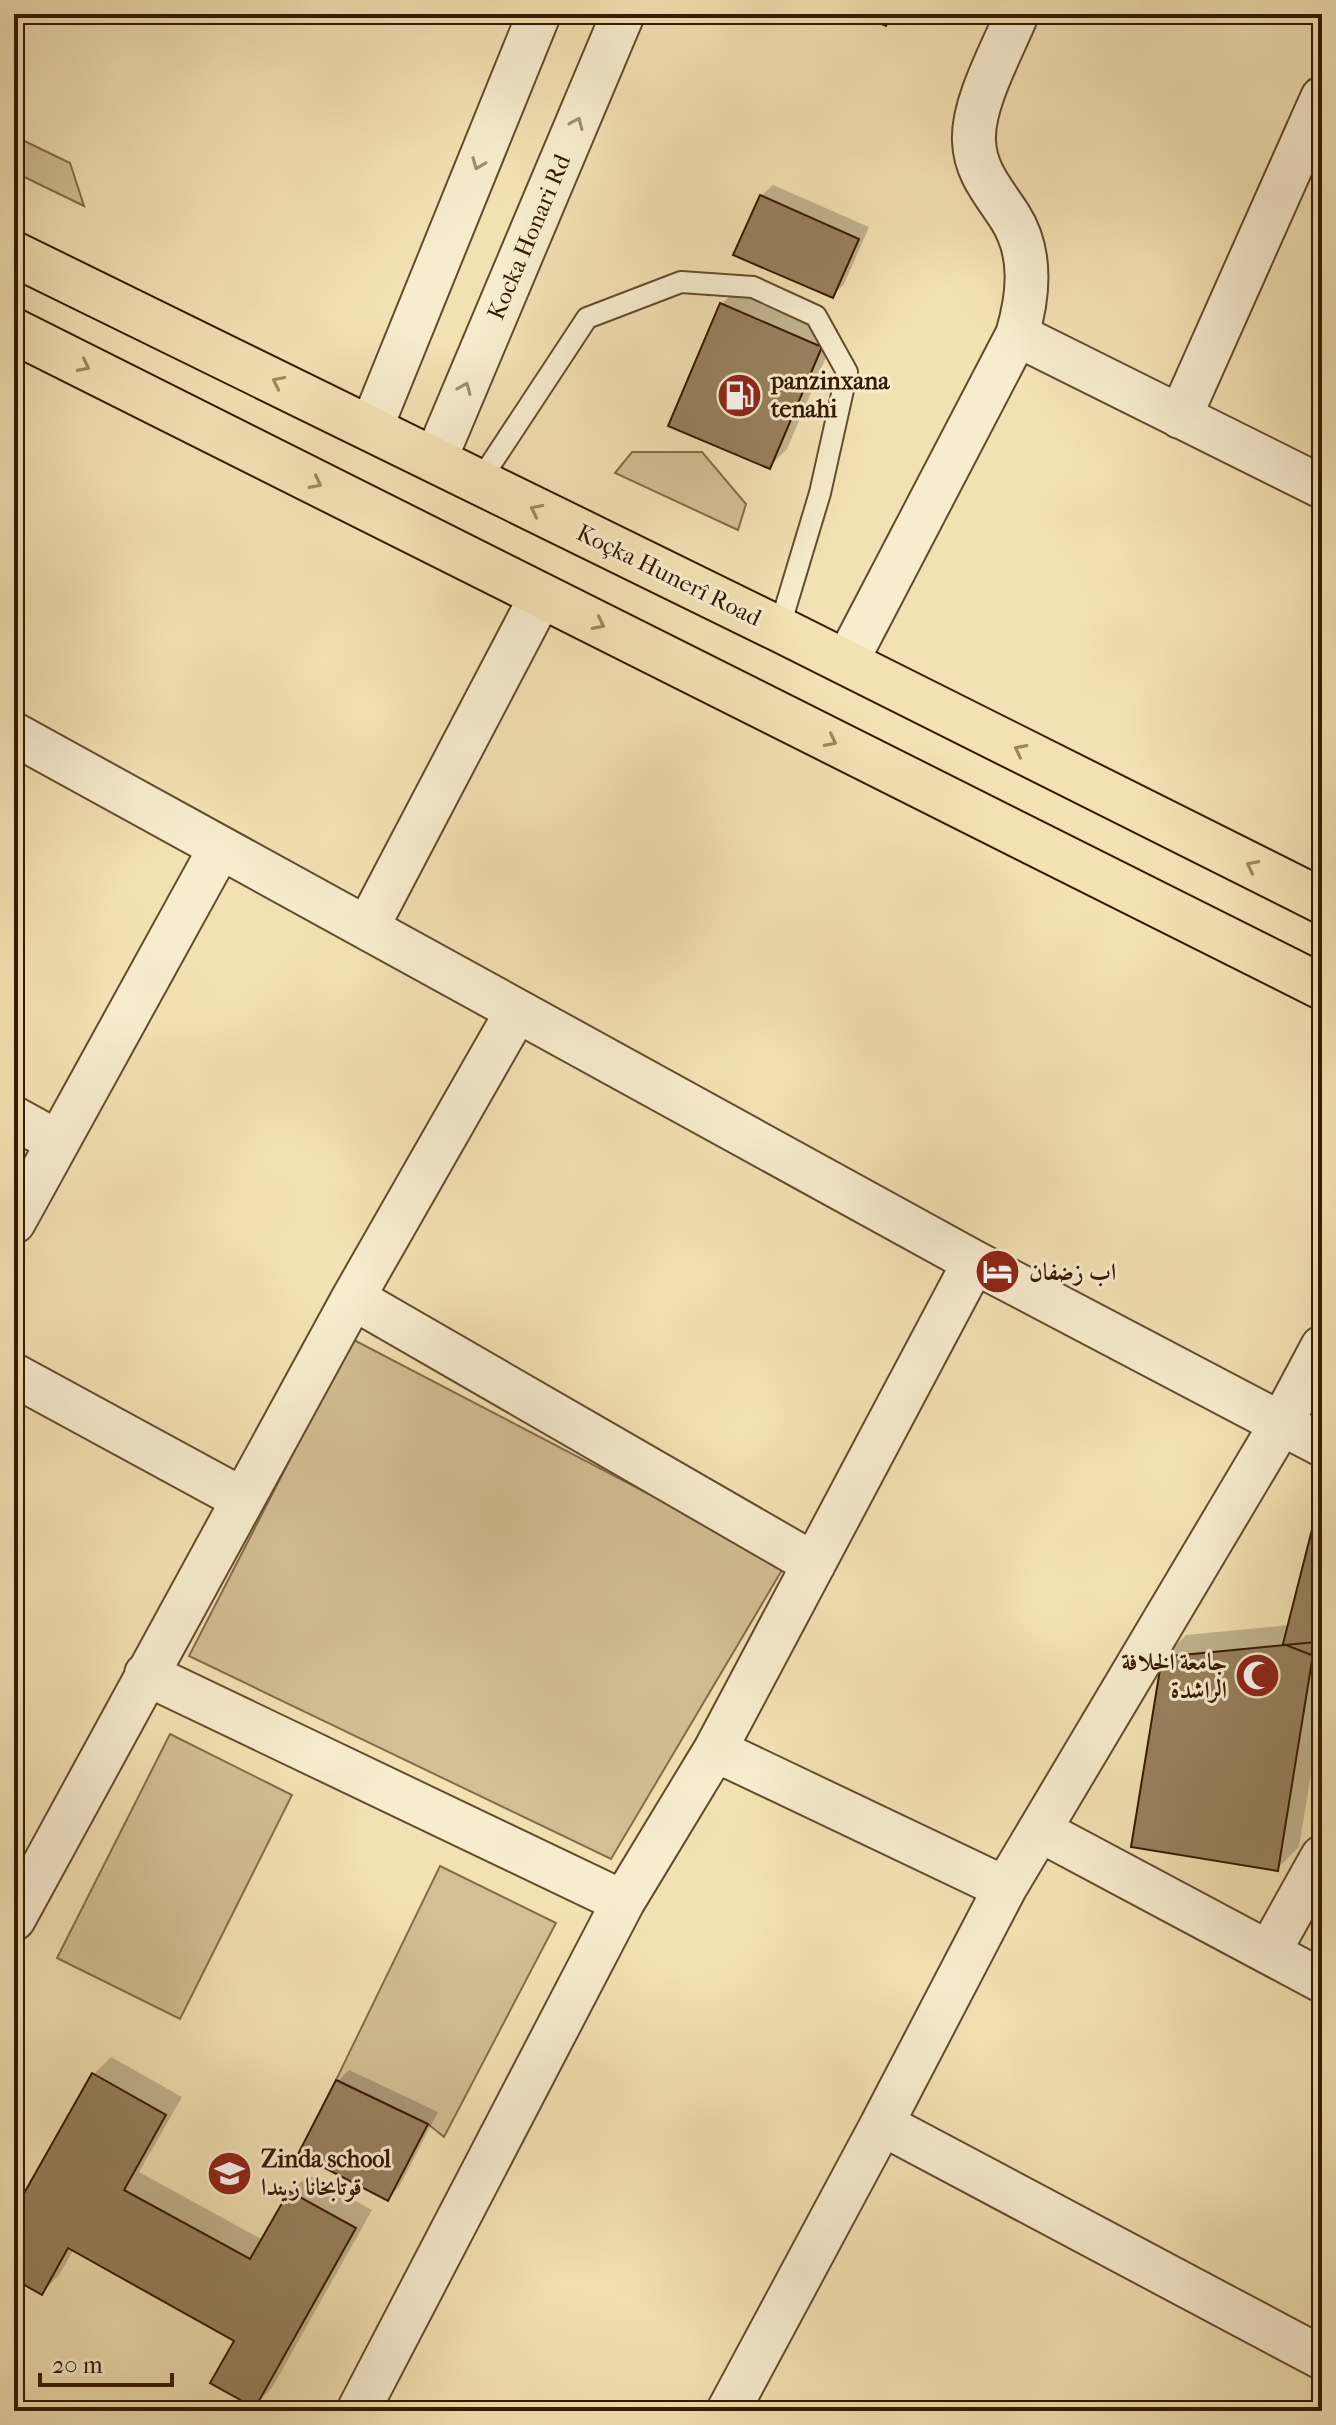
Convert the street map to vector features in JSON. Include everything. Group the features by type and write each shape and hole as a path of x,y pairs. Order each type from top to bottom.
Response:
{"main road":[{"name":"Koçka Hunerî Road","path":"14,254 779,629 1322,901"},
{"path":"14,331 1322,987"}],"street":[{"path":"371,428 539,14"},
{"name":"Kocka Honari Rd","path":"435,460 623,14"},
{"path":"846,663 1017,335 1025,309 1026,257 1012,219 982,178 974,140 979,111 1017,14"},
{"path":"1180,417 1322,98"},
{"path":"1017,335 1322,487"},
{"path":"367,928 541,596"},
{"path":"14,734 974,1262 1322,1445"},
{"path":"14,1222 220,848"},
{"path":"14,1919 353,1298 517,1011"},
{"path":"14,1118 56,1141"},
{"path":"358,2411 623,1902 715,1750 974,1262"},
{"path":"353,1298 814,1564"},
{"path":"728,2411 1005,1888 1281,1424 1322,1347"},
{"path":"14,1375 242,1499"},
{"path":"146,1674 623,1902"},
{"path":"715,1750 1005,1888"},
{"path":"1041,1831 1322,1981"},
{"path":"1269,1952 1322,1857"},
{"path":"882,2124 1322,2358"}],"lane":[{"path":"479,482 587,318 681,282 753,287 816,316 847,372 820,493 779,629"}],"shaded area":[{"path":"14,136 70,163 84,206 14,172"},
{"path":"632,452 702,452 746,504 738,530 615,473"},
{"path":"352,1339 785,1565 611,1859 189,1656"},
{"path":"170,1734 292,1795 180,2019 57,1958"},
{"path":"440,1866 556,1923 444,2137 428,2124 336,2080"}],"building":[{"path":"858,14 891,14 886,26"},
{"path":"760,195 859,239 833,298 733,255"},
{"path":"720,303 822,347 770,469 668,426"},
{"path":"1322,1499 1322,1659 1283,1644"},
{"path":"1315,1642 1278,1871 1131,1847 1162,1657"},
{"path":"92,2073 166,2115 124,2190 250,2259 289,2191 356,2228 255,2408 210,2383 234,2341 68,2248 42,2295 14,2279 14,2211"},
{"path":"336,2080 428,2124 388,2201 298,2154"}],"place":[{"name":"panzinxana tenahi","path":"740,395"},
{"name":"اب زضفان","path":"998,1272"},
{"name":"جامعة الخلافة الراشدة","path":"1258,1676"},
{"name":"Zinda school قوتابخانا زیندا","path":"230,2173"}]}
